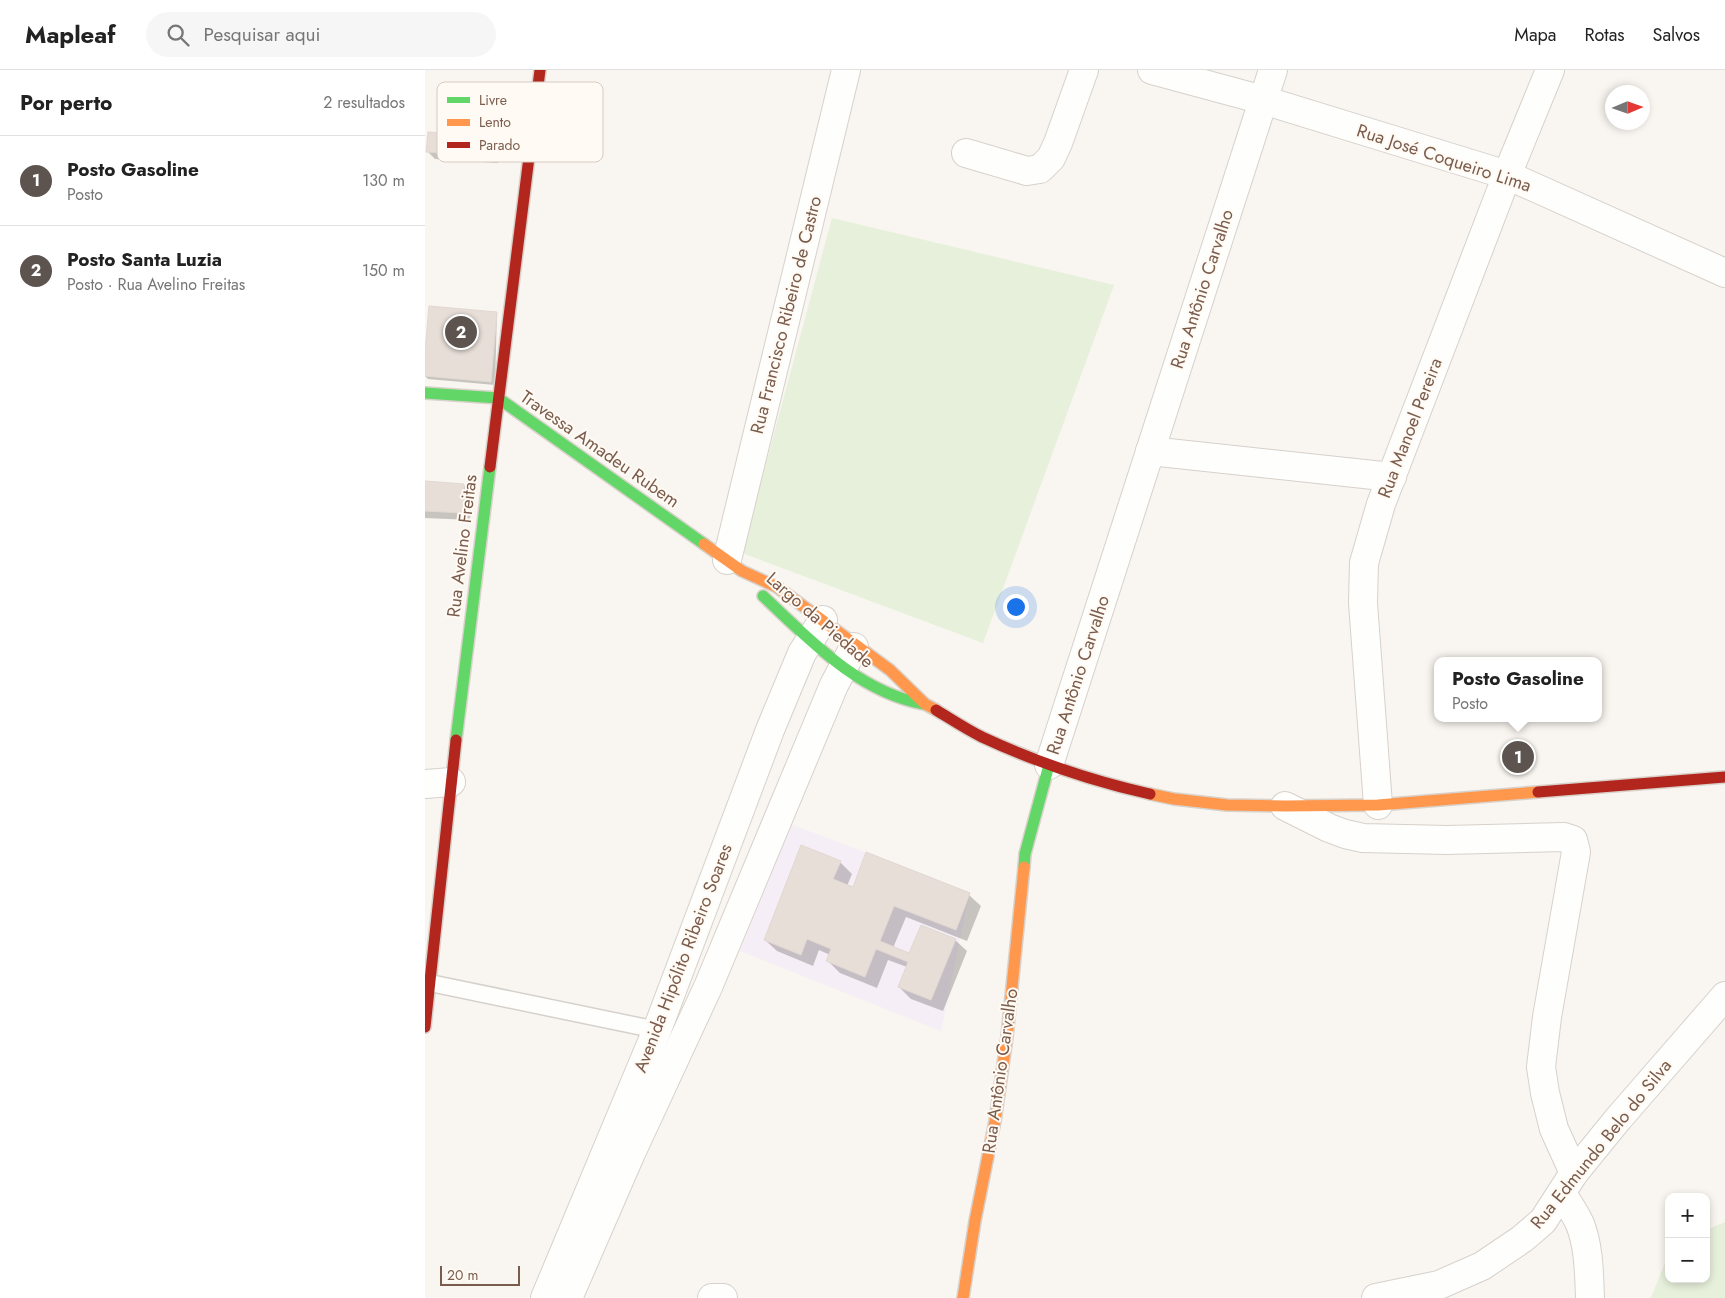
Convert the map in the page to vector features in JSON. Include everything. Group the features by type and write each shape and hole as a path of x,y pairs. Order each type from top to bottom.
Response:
{"main road":[{"name":"Rua Avelino Freitas","path":"425,1027 430,983 438,783 498,398 528,162"},
{"name":"Travessa Amadeu Rubem","path":"425,393 498,398 735,566"},
{"name":"Largo da Piedade","path":"735,566 764,596 816,629 849,655 873,687 892,696 925,704"},
{"name":"Largo da Piedade","path":"735,566 777,587 816,629 849,655 890,670 925,704 981,736 1049,765 1109,785 1174,799 1227,804 1285,806 1378,804 1725,777"},
{"name":"Rua Antônio Carvalho","path":"963,1298 975,1221 995,1121 1006,1046 1025,854 1049,765"}],"street":[{"name":"Rua Francisco Ribeiro de Castro","path":"735,566 845,70"},
{"path":"966,153 1027,171 1040,169 1051,158 1058,143 1084,70"},
{"name":"Rua José Coqueiro Lima","path":"1153,70 1263,100 1507,174 1725,273"},
{"name":"Rua Antônio Carvalho","path":"1049,765 1273,70"},
{"name":"Rua Manoel Pereira","path":"1378,804 1363,595 1364,563 1381,504 1507,174 1550,70"},
{"path":"1150,451 1392,477"},
{"name":"Avenida Hipólito Ribeiro Soares","path":"545,1298 657,1030 770,730 802,653 816,629"},
{"name":"Avenida Hipólito Ribeiro Soares","path":"568,1298 631,1153 708,987 764,849 849,655"},
{"path":"1285,806 1329,828 1363,838 1447,840 1564,837 1573,840 1576,852 1547,1017 1541,1067 1545,1093 1568,1183 1573,1211 1584,1237 1590,1298"},
{"path":"679,973 708,987"},
{"name":"Rua Edmundo Belo do Silva","path":"1376,1298 1439,1285 1482,1266 1511,1248 1543,1221 1568,1183 1618,1119 1725,996"},
{"path":"712,1298 723,1298"}],"lane":[{"path":"430,983 657,1030"}],"shaded area":[{"path":"790,824 970,892 941,1031 740,951"}],"green space":[{"path":"832,218 1114,285 983,643 742,553"},
{"path":"1725,1222 1725,1298 1651,1298 1665,1263 1665,1283 1710,1283 1710,1228"}],"building":[{"path":"428,132 437,133 437,153 426,152"},
{"path":"429,306 497,312 491,382 425,376"},
{"path":"425,481 464,484 463,513 425,511"},
{"path":"801,845 841,861 833,879 853,887 866,852 970,893 956,930 894,906 880,941 909,953 921,925 956,939 931,1000 898,987 908,962 876,949 865,977 826,961 831,949 807,939 801,955 764,940"}],"traffic: fast":[{"path":"425,393 498,398 704,544"},
{"path":"456,740 490,467"},
{"path":"763,596 817,646 856,676 900,698 924,704"},
{"path":"1024,867 1025,854 1049,765"}],"traffic: slow":[{"path":"704,544 742,571 777,587 890,670 925,704 936,710"},
{"path":"1150,794 1174,799 1227,805 1285,806 1378,805 1538,792"},
{"path":"963,1298 975,1221 995,1121 1007,1037 1024,867"}],"traffic: jam":[{"path":"538,82 540,70"},
{"path":"490,467 528,162"},
{"path":"936,710 982,737 1023,755 1086,777 1150,794"},
{"path":"425,1027 456,740"},
{"path":"1538,792 1725,777"}],"place":[{"name":"Posto Santa Luzia","path":"461,332"},
{"name":"Posto Gasoline","path":"1518,757"}]}
